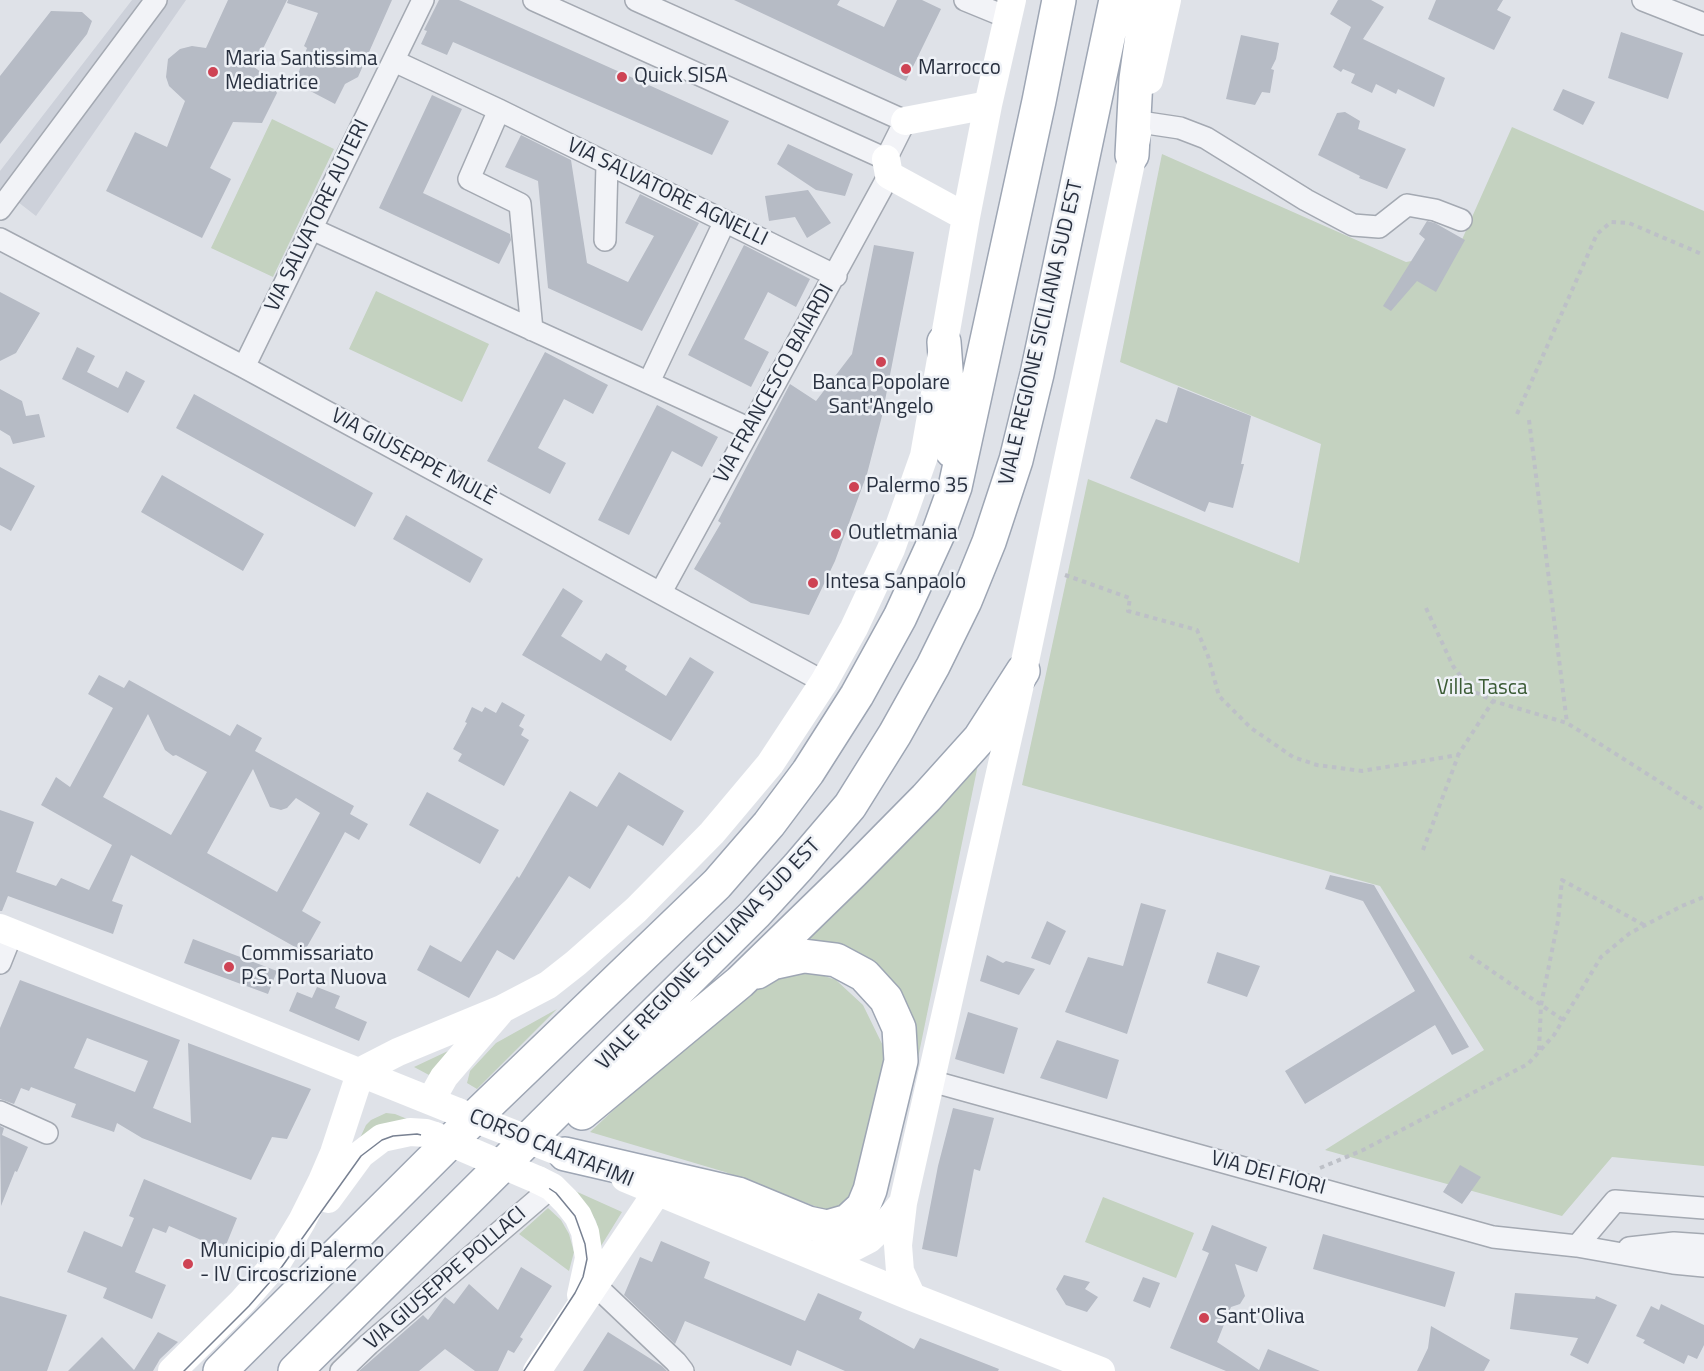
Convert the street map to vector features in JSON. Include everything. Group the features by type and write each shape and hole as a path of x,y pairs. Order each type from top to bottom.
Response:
{"main road":[{"name":"VIALE REGIONE SICILIANA SUD EST","path":"220,1371 470,1111 717,884 769,824 808,772 857,695 900,617 938,534 955,488 1059,0"},
{"name":"VIALE REGIONE SICILIANA SUD EST","path":"445,1223 754,914 798,867 849,806 895,734 933,666 965,601 989,542 1016,460 1037,374 1116,0"},
{"path":"1132,155 1136,79 1147,0"},
{"path":"944,342 955,488"},
{"path":"295,1371 445,1223 740,982 926,798 980,738 1023,671"},
{"path":"564,1154 738,1194 808,1223 827,1227 848,1221 863,1207 870,1190 901,1060 899,1028 886,999 864,975 836,960 804,956 772,963 740,982"}],"street":[{"path":"0,209 156,0"},
{"name":"VIA SALVATORE AUTERI","path":"244,367 423,0"},
{"path":"534,0 887,167 966,217"},
{"path":"636,0 905,121 988,105"},
{"path":"278,1261 322,1181 334,1153 361,1071 398,1052 502,1009 548,985 576,963 636,910 712,833 770,764 825,682 854,628 891,549 924,456 966,217 1010,9 965,0"},
{"path":"912,1297 900,1271 898,1245 903,1203 1023,671 1167,0"},
{"path":"1643,0 1704,24"},
{"name":"VIA SALVATORE AGNELLI","path":"394,61 499,110 836,276"},
{"path":"499,110 469,179 520,204 532,330"},
{"name":"VIA FRANCESCO BAIARDI","path":"660,592 836,276 887,167 905,121"},
{"path":"1140,122 1180,128 1206,138 1255,166 1306,200 1353,225 1379,226 1407,205 1435,210 1461,220"},
{"path":"605,240 607,164"},
{"path":"649,382 725,220"},
{"path":"312,229 750,429"},
{"name":"VIA GIUSEPPE MULÈ","path":"0,239 244,367 825,682"},
{"path":"0,963 6,931"},
{"name":"CORSO CALATAFIMI","path":"6,931 431,1100 470,1111 564,1154 809,1255 1101,1371"},
{"path":"431,1100 444,1077 502,1009"},
{"name":"VIA DEI FIORI","path":"931,1082 1493,1237 1577,1246 1673,1263 1704,1266"},
{"path":"0,1112 47,1133"},
{"path":"172,1371 242,1302 278,1261 361,1154 372,1144 393,1134 417,1132 435,1136 545,1184 567,1202 578,1216 588,1245 589,1258 578,1309"},
{"name":"VIA GIUSEPPE POLLACI","path":"341,1371 545,1184"},
{"path":"537,1371 657,1192"},
{"path":"1577,1246 1615,1201 1704,1208"},
{"path":"809,1255 846,1251 868,1239 889,1220 903,1203"},
{"name":"VIA DEI FIORI","path":"1607,1251 1674,1243 1704,1245"},
{"path":"595,1285 683,1371"}],"path":[{"path":"1517,414 1597,234 1611,222 1629,223 1704,255"},
{"path":"1529,420 1567,723"},
{"path":"1044,569 1130,598 1128,611 1197,630 1208,657 1219,696 1251,728 1293,757 1317,765 1362,771 1458,755"},
{"path":"1426,608 1453,666 1471,690 1493,701 1567,723 1704,810"},
{"path":"1423,850 1458,755 1493,701"},
{"path":"1539,1052 1541,1005 1558,921 1562,880 1645,926"},
{"path":"1289,1180 1363,1150 1528,1064 1563,1020 1601,957 1630,933 1704,897"},
{"path":"1470,956 1563,1020"}],"shaded area":[{"path":"132,0 186,0 36,216 0,188 0,171"}],"green space":[{"path":"272,119 334,149 273,277 211,248"},
{"name":"Villa Tasca","path":"1512,127 1704,211 1704,1166 1612,1157 1562,1216 1325,1150 1484,1050 1380,886 1022,785 1088,479 1299,563 1321,444 1120,362 1162,154 1406,262 1456,253"},
{"path":"376,291 489,344 462,402 349,349"},
{"path":"981,750 917,1063 914,1025 799,942"},
{"path":"807,970 836,980 863,1005 886,1052 862,1182 846,1205 825,1210 725,1172 590,1132 633,1092 775,972"},
{"path":"557,1009 477,1089 467,1083 470,1071 496,1043"},
{"path":"448,1051 429,1075 414,1067"},
{"path":"386,1113 395,1114 417,1123 355,1149 366,1125"},
{"path":"573,1190 622,1212 601,1246 596,1221 585,1203"},
{"path":"1103,1197 1194,1233 1176,1278 1085,1242"},
{"path":"548,1208 561,1220 569,1234 574,1252 569,1271 519,1234"}],"building":[{"path":"228,0 287,0 254,67 269,78 277,93 262,123 233,122 210,168 231,179 202,238 106,191 135,132 167,147 185,101 169,86 166,77 168,59 180,49 192,46 206,48"},
{"path":"288,0 392,0 358,77 345,84 335,104 295,83 307,48 304,46 318,13 287,3"},
{"path":"439,0 459,0 729,121 712,155 453,42 447,55 421,44 427,31 424,30"},
{"path":"734,0 840,0 837,5 884,27 897,0 922,0 941,9 906,81"},
{"path":"1338,0 1371,0 1384,7 1363,39 1445,78 1434,107 1398,89 1396,94 1376,84 1372,93 1351,83 1355,74 1343,69 1341,72 1333,67 1351,27 1330,14"},
{"path":"1436,0 1503,0 1497,10 1511,17 1494,50 1428,19"},
{"path":"51,11 82,12 92,21 87,34 0,144 0,76"},
{"path":"1621,32 1683,53 1668,99 1608,78"},
{"path":"1241,35 1279,43 1276,59 1271,69 1274,70 1270,93 1262,92 1255,105 1226,99"},
{"path":"1563,89 1595,102 1583,125 1553,110"},
{"path":"432,95 462,109 423,193 510,234 511,240 499,264 379,208"},
{"path":"1345,112 1360,121 1358,129 1406,149 1387,189 1359,178 1360,176 1318,155 1337,113"},
{"path":"521,135 571,160 587,263 628,282 654,236 625,223 640,194 699,223 642,331 548,288 538,181 505,167"},
{"path":"788,144 853,174 845,196 816,190 777,164"},
{"path":"808,190 831,223 807,238 795,217 769,221 765,196"},
{"path":"1427,221 1465,240 1436,292 1417,281 1391,311 1383,306 1425,239 1419,234"},
{"path":"744,245 810,279 796,307 768,292 744,339 769,352 751,387 688,355"},
{"path":"874,245 914,252 882,416 867,474 835,561 809,615 751,603 694,569 721,523 718,521 790,384 816,401 852,354"},
{"path":"0,292 40,313 16,353 0,361"},
{"path":"77,347 95,356 87,372 118,388 126,371 145,381 128,413 62,379"},
{"path":"545,352 608,385 593,414 564,399 538,448 566,463 550,494 487,461"},
{"path":"1178,387 1251,416 1241,464 1244,464 1233,508 1209,502 1205,512 1130,478 1156,419 1167,423"},
{"path":"0,389 22,401 26,416 39,414 45,437 13,444 10,436 0,430"},
{"path":"194,394 373,493 355,527 176,428"},
{"path":"657,405 718,437 702,467 672,451 629,535 598,520"},
{"path":"0,467 35,486 11,531 0,525"},
{"path":"162,475 264,534 243,571 141,512"},
{"path":"406,515 483,559 470,583 393,539"},
{"path":"563,588 583,601 561,636 601,661 606,653 627,666 625,670 666,696 690,657 714,672 671,741 522,655"},
{"path":"99,675 124,688 129,680 230,736 237,724 262,738 255,751 354,806 350,814 368,824 359,840 345,832 302,911 321,922 304,952 131,855 112,901 123,905 113,934 8,896 0,911 0,810 34,822 16,872 56,886 61,878 89,890 112,845 41,805 56,777 70,787 113,708 88,694","holes":["148,714 165,750 207,772 171,835 103,797","253,769 270,807 281,810 287,808 296,798 320,813 277,892 207,853"]},
{"path":"502,702 525,715 519,726 524,729 521,735 529,740 504,786 458,761 462,754 453,749 467,723 465,722 472,707 482,712 485,707 496,713"},
{"path":"619,772 684,811 663,846 628,825 590,889 569,876 514,960 497,950 469,998 417,970 430,945 461,962 517,876 519,878 570,791 597,807"},
{"path":"427,792 499,830 480,864 409,825"},
{"path":"1330,875 1374,885 1469,1047 1452,1055 1435,1025 1305,1104 1285,1071 1415,991 1363,901 1325,889"},
{"path":"1141,903 1166,910 1127,1034 1065,1012 1088,957 1123,966"},
{"path":"1047,921 1066,931 1050,965 1031,958"},
{"path":"193,939 277,971 268,994 184,963"},
{"path":"1217,952 1260,966 1247,997 1207,983"},
{"path":"987,955 1003,963 1006,961 1035,969 1019,995 980,981"},
{"path":"20,980 180,1040 153,1108 191,1123 188,1043 311,1089 287,1139 272,1137 251,1180 142,1138 117,1123 114,1132 71,1117 76,1104 31,1087 29,1091 21,1088 14,1104 0,1099 0,1028","holes":["87,1038 148,1061 135,1092 74,1068"]},
{"path":"317,987 340,996 335,1008 367,1022 359,1041 289,1011 297,992 312,998"},
{"path":"968,1012 1018,1028 1004,1074 955,1059"},
{"path":"1057,1040 1119,1060 1107,1099 1040,1078"},
{"path":"953,1108 994,1118 980,1171 974,1169 957,1257 922,1249 938,1166"},
{"path":"0,1126 4,1128 2,1135 28,1147 17,1172 15,1171 1,1206"},
{"path":"1460,1165 1481,1177 1462,1204 1443,1192"},
{"path":"144,1179 237,1218 224,1250 169,1226 166,1233 153,1228 135,1272 166,1285 152,1319 103,1298 107,1288 67,1272 84,1231 122,1247 134,1218 129,1216"},
{"path":"1212,1225 1267,1247 1257,1272 1235,1264 1245,1296 1240,1304 1231,1307 1217,1342 1259,1370 1268,1349 1320,1371 1226,1371 1170,1348 1209,1253 1202,1250"},
{"path":"1323,1234 1455,1272 1445,1307 1313,1269"},
{"path":"661,1241 710,1262 704,1278 805,1321 818,1293 862,1312 859,1319 914,1349 920,1338 999,1369 998,1371 845,1371 797,1350 791,1366 685,1321 675,1344 624,1295 640,1257 652,1262"},
{"path":"521,1267 552,1286 520,1337 523,1339 514,1353 508,1350 498,1371 475,1371 445,1349 419,1371 359,1371 423,1315 428,1320 445,1297 454,1304 469,1284 498,1310"},
{"path":"1064,1275 1090,1282 1085,1289 1098,1297 1087,1312 1066,1305 1056,1289"},
{"path":"1143,1277 1160,1283 1150,1308 1133,1301"},
{"path":"1515,1293 1595,1299 1596,1296 1617,1305 1588,1364 1570,1355 1578,1338 1510,1329"},
{"path":"0,1296 67,1315 47,1371 0,1371"},
{"path":"1661,1304 1704,1325 1704,1345 1697,1359 1688,1355 1684,1364 1643,1343 1645,1340 1636,1336 1651,1306 1659,1310"},
{"path":"1431,1326 1490,1360 1484,1371 1417,1371 1428,1348"},
{"path":"158,1332 178,1342 160,1359 153,1371 68,1371 102,1337 134,1370"},
{"path":"608,1332 662,1366 667,1371 583,1371"}],"tram line":[{"path":"184,1371 249,1306 276,1275 361,1156 382,1140 393,1136 417,1134 434,1138 538,1181 556,1193 575,1216 585,1244 587,1259 583,1277 524,1371"}],"place":[{"name":"Marrocco","path":"906,69"},
{"name":"Maria Santissima Mediatrice","path":"213,72"},
{"name":"Quick SISA","path":"622,77"},
{"name":"Banca Popolare Sant'Angelo","path":"881,362"},
{"name":"Palermo 35","path":"854,487"},
{"name":"Outletmania","path":"836,534"},
{"name":"Intesa Sanpaolo","path":"813,583"},
{"name":"Commissariato P.S. Porta Nuova","path":"229,967"},
{"name":"Municipio di Palermo - IV Circoscrizione","path":"188,1264"},
{"name":"Sant'Oliva","path":"1204,1318"}]}
